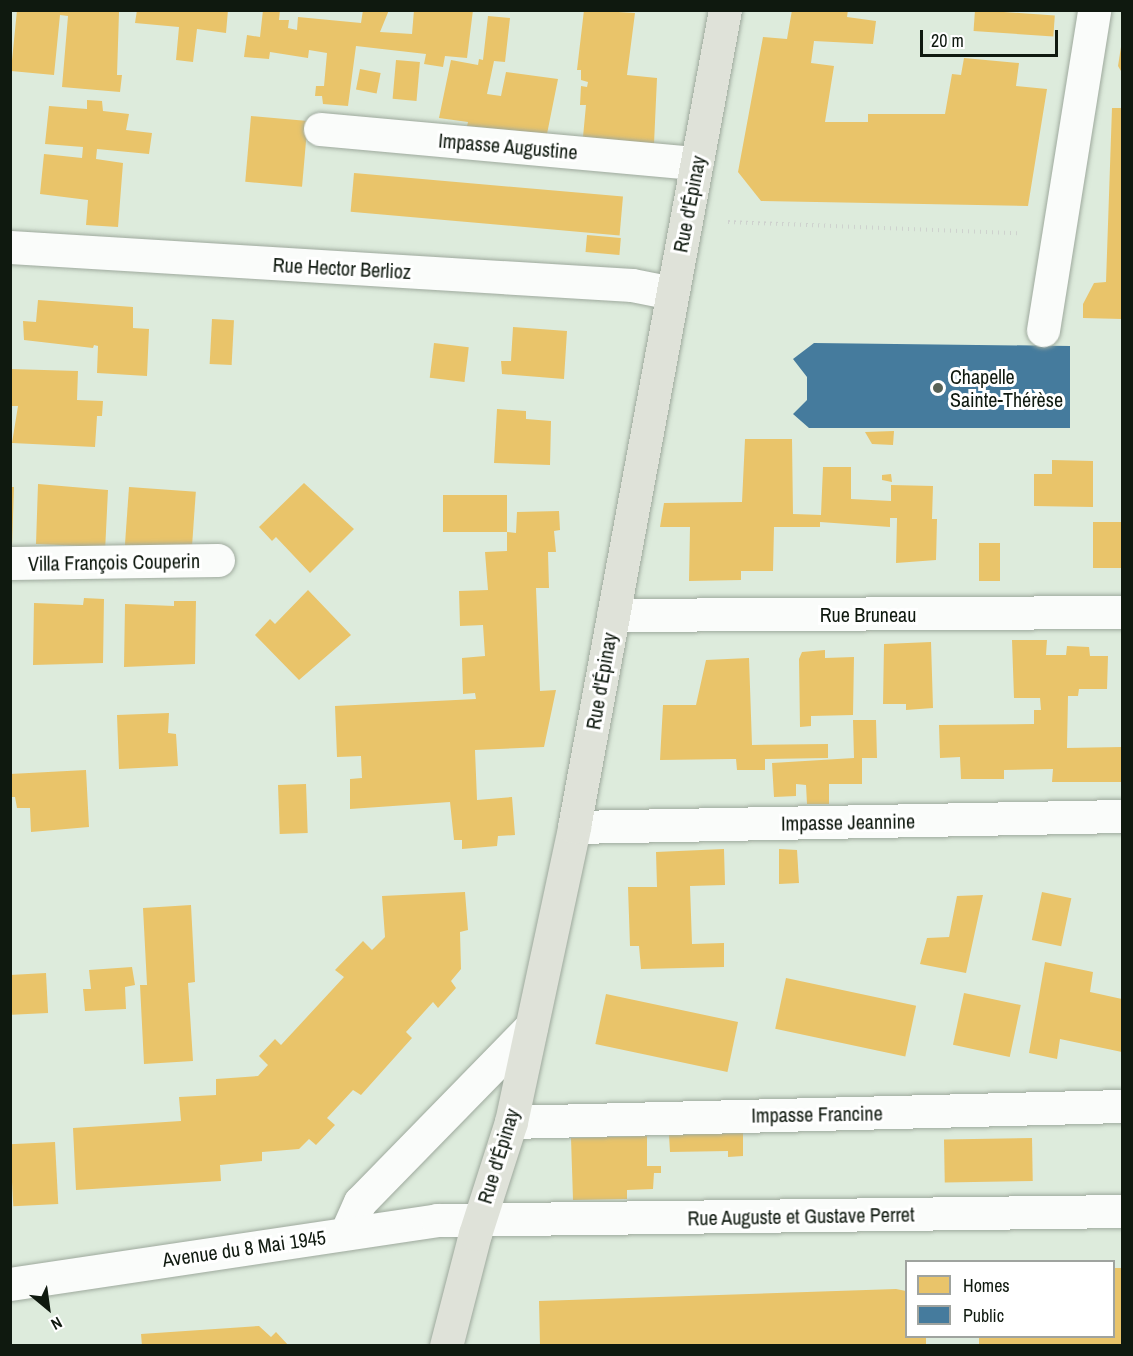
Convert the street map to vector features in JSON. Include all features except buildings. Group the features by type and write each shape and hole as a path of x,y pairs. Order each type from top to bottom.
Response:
{"main road":[{"name":"Rue d'Épinay","path":"446,1346 479,1220 511,1122 574,827 725,10"}],"street":[{"path":"1043,330 1094,10"},
{"name":"Impasse Augustine","path":"320,129 696,163"},
{"name":"Rue Hector Berlioz","path":"10,247 632,285 672,293"},
{"name":"Villa François Couperin","path":"10,563 218,560"},
{"name":"Rue Bruneau","path":"613,615 1122,612"},
{"name":"Impasse Jeannine","path":"574,827 1122,816"},
{"path":"346,1233 360,1202 531,1027"},
{"name":"Impasse Francine","path":"511,1122 1122,1106"},
{"name":"Rue Auguste et Gustave Perret","path":"479,1220 1122,1211"},
{"name":"Avenue du 8 Mai 1945","path":"10,1284 436,1220 479,1220"}],"path":[{"path":"686,220 1058,234"}],"place":[{"name":"Chapelle Sainte-Thérèse","path":"938,388"}]}
